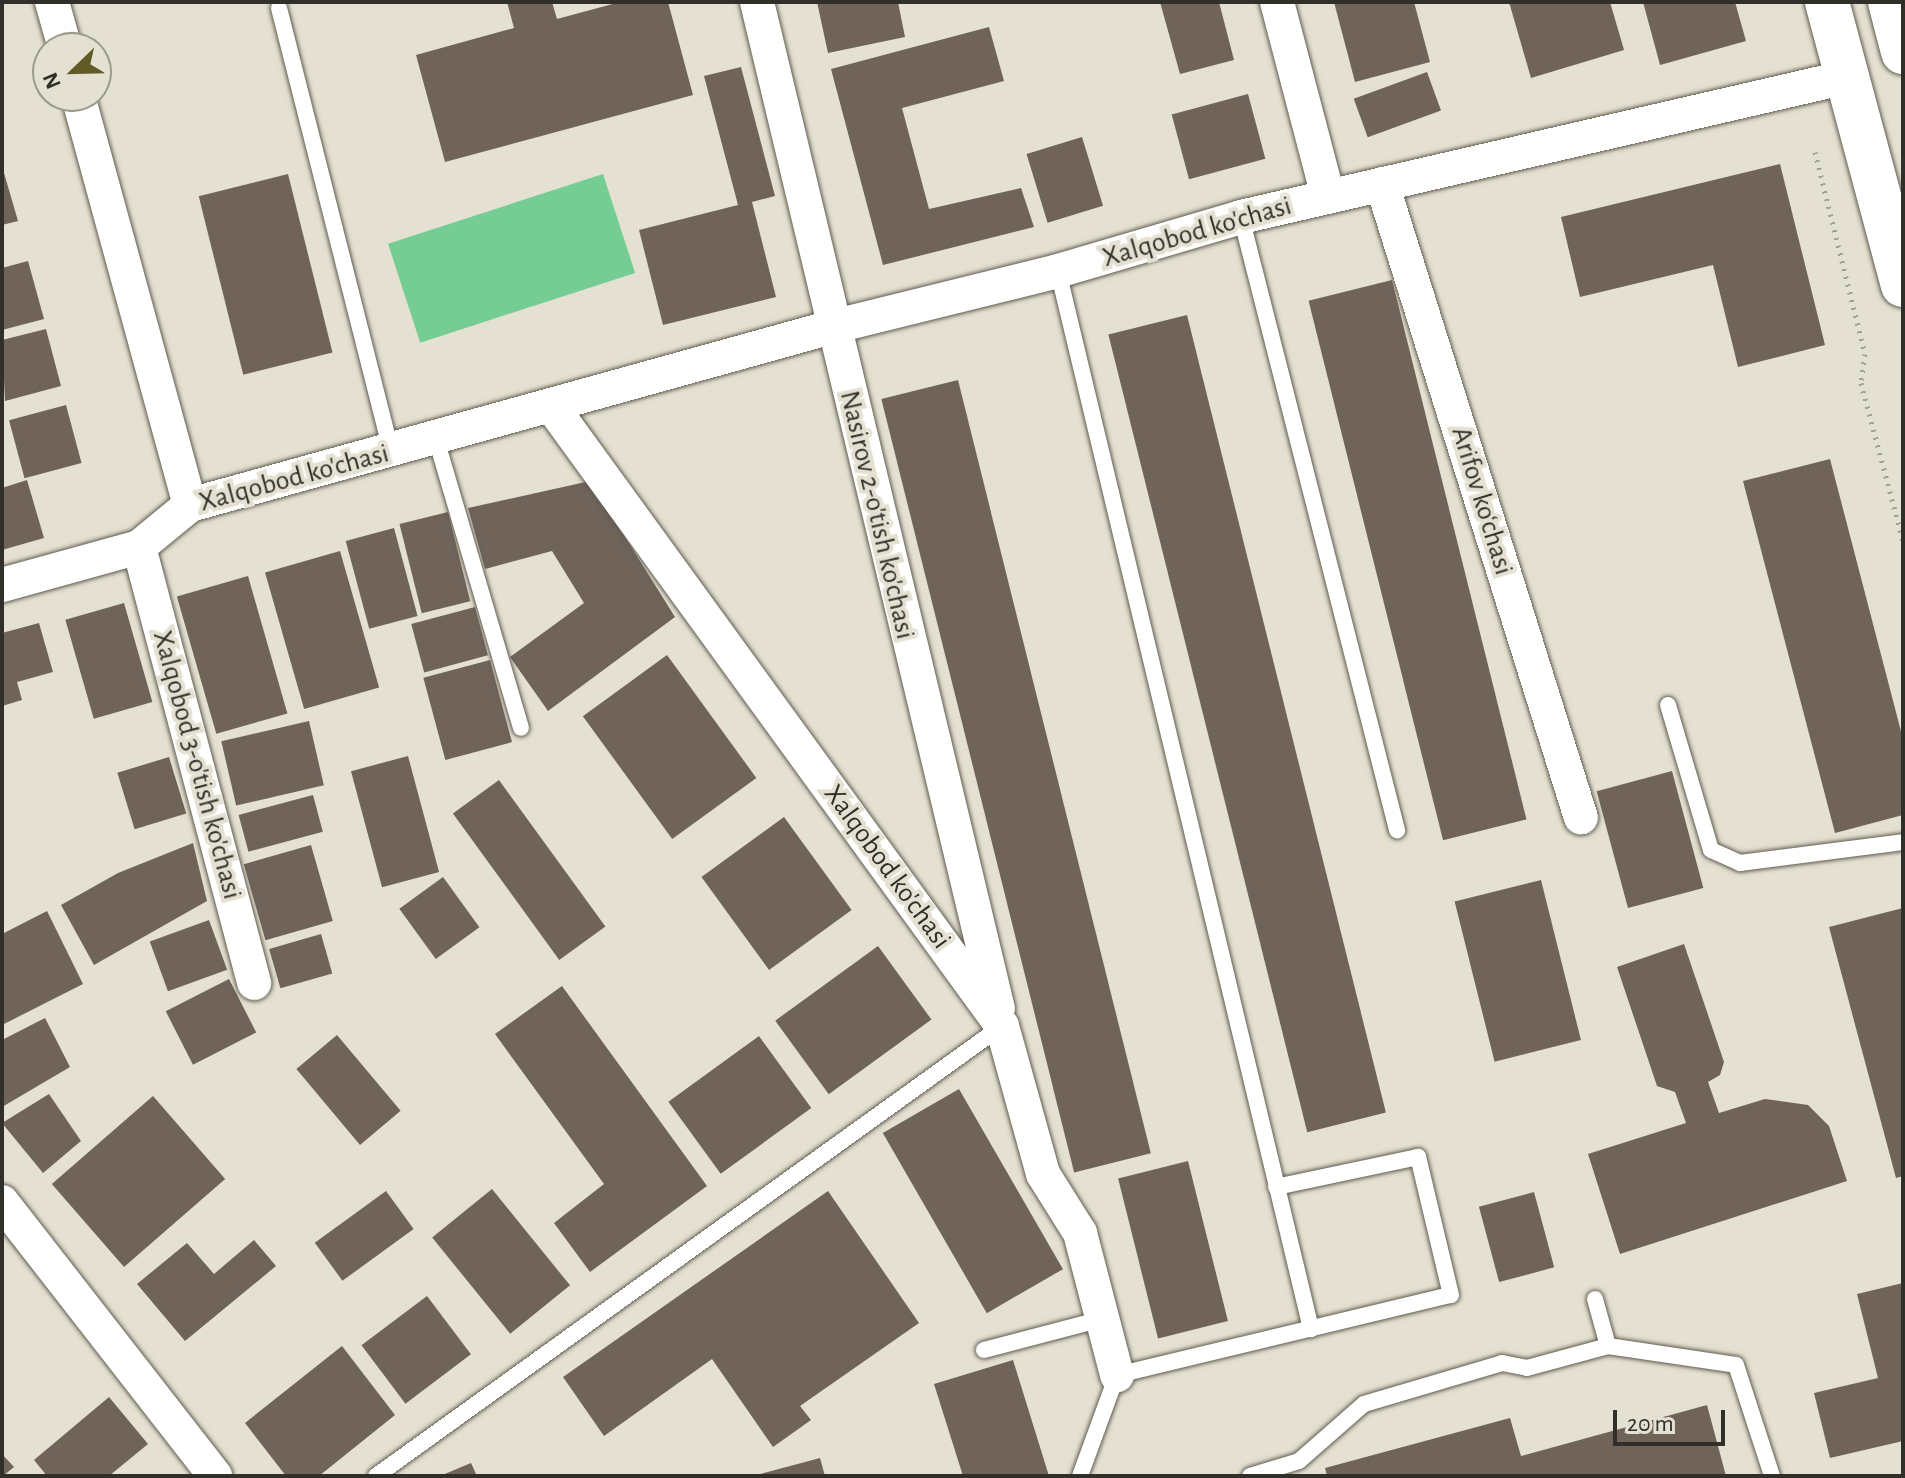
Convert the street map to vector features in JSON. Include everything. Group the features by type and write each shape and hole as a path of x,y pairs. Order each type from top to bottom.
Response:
{"main road":[{"path":"1827,2 1903,285"},
{"path":"1890,2 1903,52"}],"street":[{"path":"52,2 60,32"},
{"name":"Nasirov 2-o'tish ko'chasi","path":"757,2 832,327 1002,1026"},
{"path":"1277,2 1328,196"},
{"name":"Xalqobod ko'chasi","path":"2,585 139,547 190,505 553,408 832,327 1058,271 1241,217 1847,77"},
{"path":"82,112 190,505"},
{"name":"Arifov ko‘chasi","path":"1382,184 1581,818"},
{"name":"Xalqobod ko'chasi","path":"553,408 1002,1026 1043,1174 1078,1225 1117,1375"},
{"name":"Xalqobod 3-o'tish ko'chasi","path":"139,547 254,983"},
{"path":"2,1202 215,1476"}],"lane":[{"path":"279,8 391,452"},
{"path":"1241,217 1397,830"},
{"path":"1058,271 1311,1329"},
{"path":"436,439 521,728"},
{"path":"1668,705 1711,850 1740,863 1903,842"},
{"path":"376,1476 1002,1026"},
{"path":"1080,1476 1117,1375 1451,1295 1418,1157 1276,1187"},
{"path":"1595,1299 1608,1346"},
{"path":"984,1350 1102,1319"},
{"path":"1250,1476 1299,1461 1364,1404 1502,1363 1527,1368 1608,1346 1736,1365 1772,1476"}],"path":[{"path":"1815,152 1865,354 1861,383 1903,541"}],"green space":[{"path":"603,174 635,273 420,343 388,244"}],"building":[{"path":"507,2 552,2 557,19 620,2 668,2 693,95 445,162 416,55 514,28"},
{"path":"817,2 898,2 905,37 828,53"},
{"path":"1160,2 1219,2 1234,60 1180,74"},
{"path":"1334,2 1414,2 1430,62 1355,82"},
{"path":"1509,2 1610,2 1624,50 1531,78"},
{"path":"1643,2 1735,2 1746,41 1660,65"},
{"path":"989,27 1004,81 902,108 929,209 1021,188 1034,227 883,265 831,69"},
{"path":"741,67 775,196 752,202 776,297 663,325 639,230 738,205 704,76"},
{"path":"1427,72 1441,111 1368,137 1354,99"},
{"path":"1248,94 1265,159 1189,179 1172,114"},
{"path":"1082,137 1103,206 1048,223 1027,154"},
{"path":"1780,164 1825,345 1738,367 1713,265 1580,297 1561,217"},
{"path":"2,166 18,221 2,225"},
{"path":"288,174 333,353 243,375 199,196"},
{"path":"28,261 44,319 2,330 2,268"},
{"path":"1392,280 1527,819 1443,840 1309,301"},
{"path":"1187,315 1386,1113 1307,1132 1108,335"},
{"path":"46,329 61,386 5,401 2,340"},
{"path":"958,380 1151,1153 1074,1172 881,399"},
{"path":"66,405 82,463 25,478 9,420"},
{"path":"1830,459 1903,739 1903,815 1835,833 1743,481"},
{"path":"27,480 44,538 2,550 2,488"},
{"path":"590,481 675,617 548,711 510,657 584,603 552,551 485,569 468,508"},
{"path":"448,512 470,601 422,613 399,524"},
{"path":"394,528 418,616 369,629 346,541"},
{"path":"340,551 379,687 304,709 265,572"},
{"path":"248,576 287,713 216,734 177,596"},
{"path":"124,603 152,702 94,719 65,620"},
{"path":"475,607 488,655 424,672 411,624"},
{"path":"39,623 53,672 17,682 22,700 2,706 2,633"},
{"path":"667,655 756,778 672,839 583,716"},
{"path":"490,660 512,742 445,760 423,678"},
{"path":"309,721 324,785 236,806 221,741"},
{"path":"408,756 439,872 382,887 351,771"},
{"path":"169,757 186,813 135,829 117,773"},
{"path":"1672,771 1703,888 1628,908 1597,791"},
{"path":"499,780 605,926 559,960 453,814"},
{"path":"313,795 323,832 248,852 239,815"},
{"path":"784,817 852,910 769,970 701,877"},
{"path":"193,843 207,901 94,965 61,905 118,873"},
{"path":"311,845 333,921 265,940 244,864"},
{"path":"443,877 479,927 436,959 399,909"},
{"path":"1541,880 1581,1040 1495,1062 1455,902"},
{"path":"1903,908 1903,1176 1896,1178 1829,927"},
{"path":"47,911 83,984 2,1025 2,934"},
{"path":"209,920 227,970 168,991 150,942"},
{"path":"321,934 332,973 280,988 269,949"},
{"path":"1684,944 1724,1062 1720,1075 1708,1082 1719,1113 1765,1099 1808,1105 1829,1126 1847,1181 1620,1254 1588,1154 1686,1123 1675,1092 1657,1086 1617,967"},
{"path":"878,946 931,1020 829,1094 775,1021"},
{"path":"229,979 256,1032 193,1065 166,1011"},
{"path":"562,986 707,1186 590,1272 554,1223 604,1184 495,1034"},
{"path":"45,1018 70,1067 2,1107 2,1040"},
{"path":"337,1035 401,1111 360,1145 296,1069"},
{"path":"759,1036 811,1108 721,1174 668,1102"},
{"path":"959,1089 1063,1269 987,1313 883,1133"},
{"path":"49,1094 81,1141 43,1173 2,1123"},
{"path":"153,1096 225,1179 124,1267 52,1184"},
{"path":"1188,1161 1228,1321 1158,1339 1118,1178"},
{"path":"492,1189 570,1285 510,1334 432,1237"},
{"path":"386,1191 414,1229 342,1281 315,1243"},
{"path":"828,1191 919,1323 800,1406 811,1420 773,1447 712,1359 604,1436 563,1377"},
{"path":"1534,1192 1554,1267 1499,1282 1479,1207"},
{"path":"254,1240 276,1266 185,1341 137,1284 187,1243 214,1274"},
{"path":"1903,1283 1903,1441 1830,1458 1814,1393 1878,1378 1857,1294"},
{"path":"427,1296 471,1354 405,1404 362,1345"},
{"path":"342,1346 395,1415 319,1476 286,1476 245,1423"},
{"path":"1013,1360 1049,1476 963,1476 934,1384"},
{"path":"109,1397 148,1444 109,1476 47,1476 34,1460"},
{"path":"1707,1405 1726,1476 1327,1476 1325,1468 1510,1418 1521,1456"},
{"path":"2,1454 14,1467 3,1476 2,1476"},
{"path":"820,1458 825,1476 756,1476 756,1475"},
{"path":"471,1463 477,1476 440,1476"}]}
